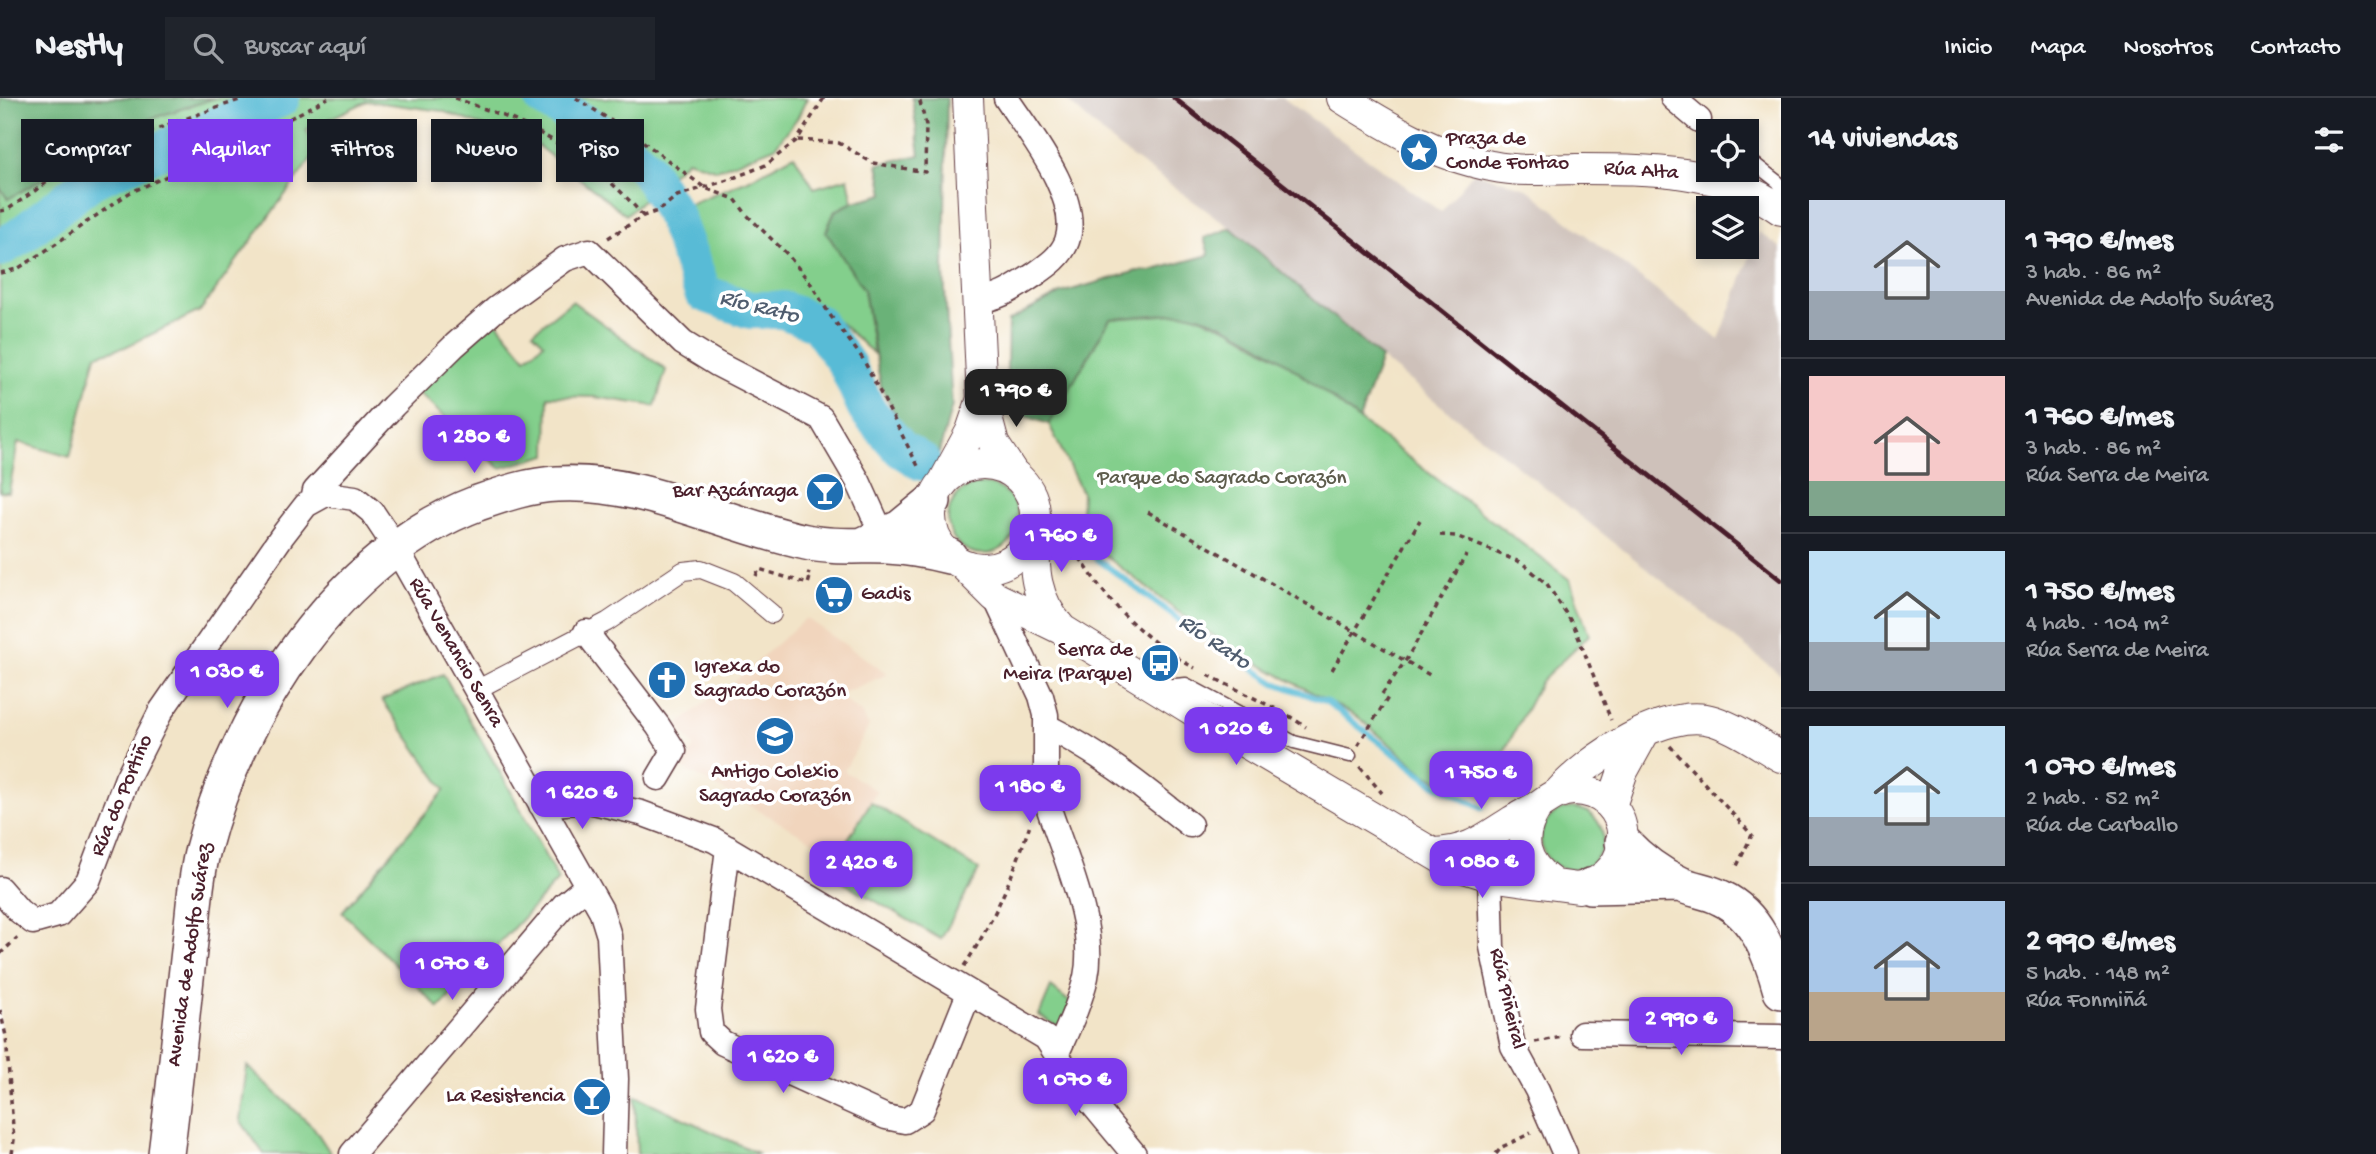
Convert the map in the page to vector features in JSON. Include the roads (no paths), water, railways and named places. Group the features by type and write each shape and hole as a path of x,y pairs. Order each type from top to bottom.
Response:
{"main road":[{"name":"Avenida de Adolfo Suárez","path":"166,1154 194,908 202,853 215,807 260,708 287,664 341,597 396,548 435,522 497,496 535,486 578,484 618,488 666,500 767,533 809,543 823,545 869,542 917,549 956,560"},
{"path":"869,542 913,518 939,490"},
{"path":"1623,842 1642,861 1680,884 1721,897 1739,909 1754,926 1766,947 1778,982"},
{"path":"1590,886 1680,884"}],"street":[{"path":"968,98 982,399 994,444 1013,473 1024,484 1046,531 1035,568 1040,598 1048,614 1063,631"},
{"path":"977,301 1002,296 1052,263 1067,242 1071,218 1060,184 1006,98"},
{"name":"Rúa Alta","path":"1342,98 1404,135 1436,150 1491,166 1518,170 1601,169 1696,177"},
{"path":"1673,98 1698,119"},
{"name":"Rúa Alta","path":"1751,182 1781,210"},
{"path":"313,501 316,491 368,433 455,345 496,309 565,259 589,251 683,343 716,364 821,418 858,481 876,522 869,542"},
{"path":"982,399 971,431 939,490 930,516 939,545 995,597 1063,631 1451,864 1490,876 1578,888 1590,886 1614,869 1623,842 1618,817 1611,806 1587,791 1572,790 1547,800 1481,842 1452,852 1435,853"},
{"path":"939,490 957,470 971,465 1000,466 1013,473"},
{"path":"313,501 326,494 355,498 372,512 396,548"},
{"name":"Rúa do Portiño","path":"0,889 19,911 33,922 58,915 72,902 88,881 127,778 161,711 282,537 306,505 313,501"},
{"path":"956,560 978,568 993,568 1007,562 1046,531"},
{"name":"Rúa Venancio Senra","path":"396,548 601,910 609,936 616,1079 614,1154"},
{"path":"476,690 607,622 683,571 701,569 734,582 772,614"},
{"path":"995,597 1041,696 1046,715 1046,792 1049,809 1086,921 1086,976 1057,1053"},
{"path":"586,632 674,751 658,778"},
{"path":"1611,806 1623,771 1677,720 1693,718 1712,721 1738,732 1781,757"},
{"path":"1046,726 1115,765 1189,825"},
{"path":"1552,883 1540,874 1525,848 1525,832 1529,820 1569,780 1616,744 1656,739"},
{"path":"541,804 589,801 642,813 714,840 964,983 1046,1038 1075,1083 1134,1154"},
{"path":"728,848 708,1009 710,1032 723,1043 886,1117 905,1121 922,1110 964,983"},
{"name":"Rúa Piñeiral","path":"1490,876 1492,947 1513,1046 1537,1090 1565,1154"},
{"path":"352,1154 564,905 587,886"},
{"path":"1582,1034 1781,1037"}],"lane":[{"path":"1759,180 1781,187"},
{"path":"1157,687 1186,684 1294,742 1350,756"}],"waterway":[{"name":"Río Rato","path":"0,248 19,237 92,180 281,98"},
{"name":"Río Rato","path":"543,98 622,146 645,166 674,214 703,293 750,310 783,310 817,323 847,365 867,410 901,449 922,462"},
{"name":"Río Rato","path":"1060,531 1179,620 1275,683 1327,702 1434,784 1482,808"}],"railway":[{"path":"1174,98 1781,580"}],"place":[{"name":"Praza de Conde Fontao","path":"1419,152"},
{"name":"Bar Azcárraga","path":"825,492"},
{"name":"Gadis","path":"834,595"},
{"name":"Serra de Meira (Parque)","path":"1160,663"},
{"name":"Igrexa do Sagrado Corazón","path":"667,680"},
{"name":"Antigo Colexio Sagrado Corazón","path":"775,736"},
{"name":"La Resistencia","path":"592,1097"}],"park label":[{"name":"Parque do Sagrado Corazón","path":"1222,479"}]}
